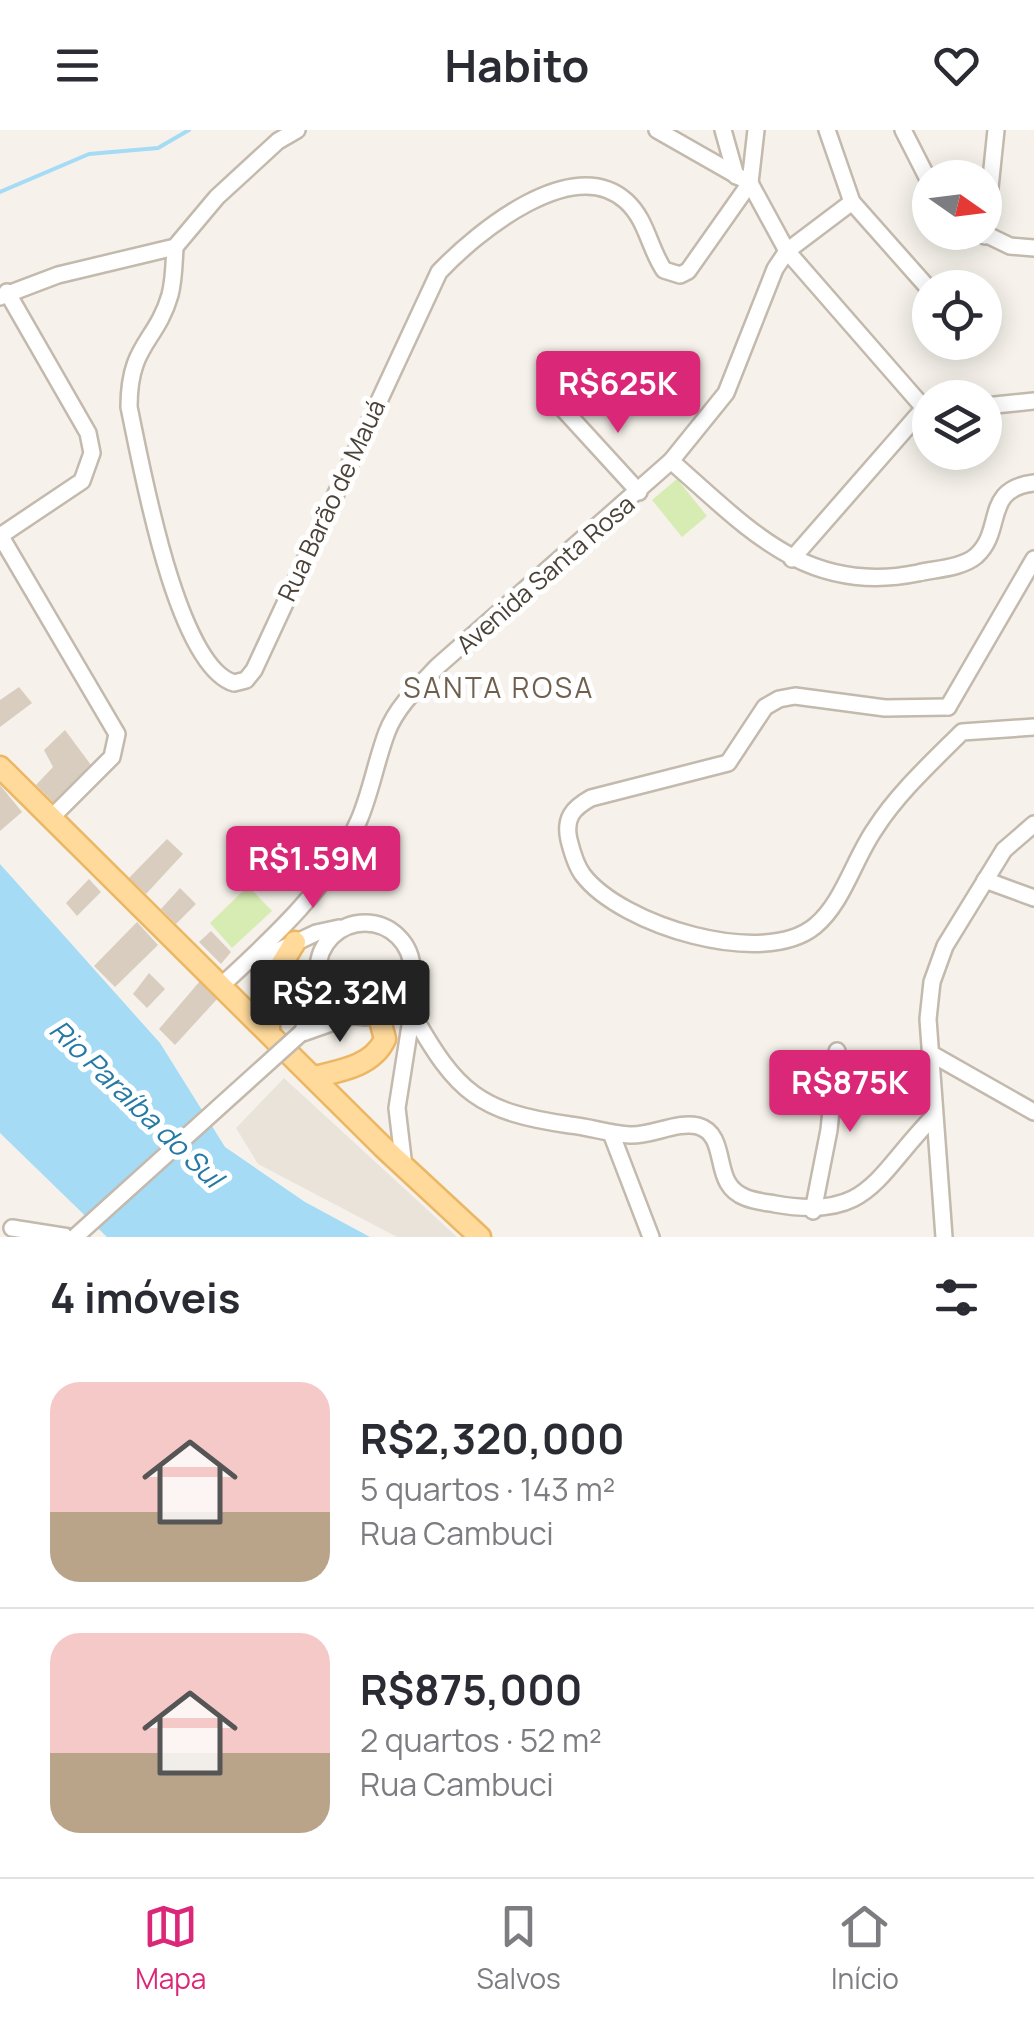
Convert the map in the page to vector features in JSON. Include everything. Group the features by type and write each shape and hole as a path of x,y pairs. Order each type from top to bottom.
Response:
{"main road":[{"path":"0,767 50,819 230,978 268,1030 404,1167 480,1237"},
{"path":"268,1030 270,983 295,942"},
{"path":"314,1076 340,1071 372,1056 385,1038 379,1016"}],"street":[{"path":"50,819 112,758 118,742 114,726 0,536 82,480 92,453 88,433 4,294 175,246 217,197 278,140 297,130"},
{"path":"657,130 743,179"},
{"path":"724,130 743,179 787,251 912,391"},
{"path":"743,179 756,130"},
{"path":"827,130 852,202 912,270"},
{"path":"902,130 918,160"},
{"path":"992,160 996,130"},
{"name":"Rua Barão de Mauá","path":"175,246 169,299 138,350 129,378 129,407 175,594 212,668 234,683 246,680 254,670 423,303 439,272 466,244 542,197 568,185 591,184 611,190 628,203 642,221 664,270 680,275 688,271 743,179"},
{"path":"787,251 852,202"},
{"path":"1002,239 1034,248"},
{"name":"Avenida Santa Rosa","path":"230,978 293,918 330,872 359,820 388,730 406,700 438,666 639,492 671,461 726,393 775,269 787,251"},
{"path":"1002,404 1034,401"},
{"path":"564,410 639,492"},
{"path":"792,559 912,425"},
{"path":"671,461 766,544 792,559 855,579 884,580 976,557 985,544 1001,499 1009,490 1034,484"},
{"path":"948,707 1034,559"},
{"path":"948,707 885,708 795,696 779,700 765,708 728,763 591,798 576,806 568,818 575,859 583,875 602,893 656,924 753,945 790,940 814,926 832,906 878,823 962,732 1034,727"},
{"path":"948,707 962,732"},
{"path":"944,1237 930,1053 932,982 945,946 1004,850 1034,824"},
{"path":"986,880 1034,898"},
{"path":"230,978 295,942 345,927 376,923 403,940 410,954 412,1013 396,1108 404,1167"},
{"path":"302,1032 323,948 345,927"},
{"path":"318,978 329,1002 351,1016"},
{"path":"9,1228 72,1237 302,1032 351,1016 379,1016 398,1005 410,986"},
{"path":"412,1013 434,1052 461,1085 487,1106 521,1118 611,1133 649,1134 698,1126 716,1144 731,1188 746,1199 813,1210 856,1200 934,1116"},
{"path":"813,1210 837,1052"},
{"path":"930,1053 1034,1112"},
{"path":"366,1129 383,1124 396,1108"},
{"path":"611,1133 652,1237"}],"shaded area":[{"path":"284,1078 457,1237 397,1237 258,1164 236,1128"}],"green space":[{"path":"677,479 707,516 682,537 652,500"},
{"path":"248,886 272,911 232,948 210,923"}],"water":[{"name":"Rio Paraíba do Sul","path":"0,864 160,1043 225,1147 305,1202 370,1237 107,1237 0,1133"}],"building":[{"path":"19,687 32,703 0,727 0,700"},
{"path":"65,730 91,765 54,803 36,785 53,767 44,750"},
{"path":"0,785 22,812 0,831"},
{"path":"167,839 183,854 146,894 129,878"},
{"path":"89,879 101,892 77,916 66,903"},
{"path":"180,888 196,904 176,924 161,909"},
{"path":"137,922 158,945 115,987 94,966"},
{"path":"211,931 231,952 221,964 199,942"},
{"path":"149,973 165,989 147,1008 133,994"},
{"path":"200,981 218,998 175,1045 159,1029"}],"waterway":[{"path":"0,192 89,154 158,148 189,130"}],"district":[{"name":"SANTA ROSA","path":"499,687"}]}
